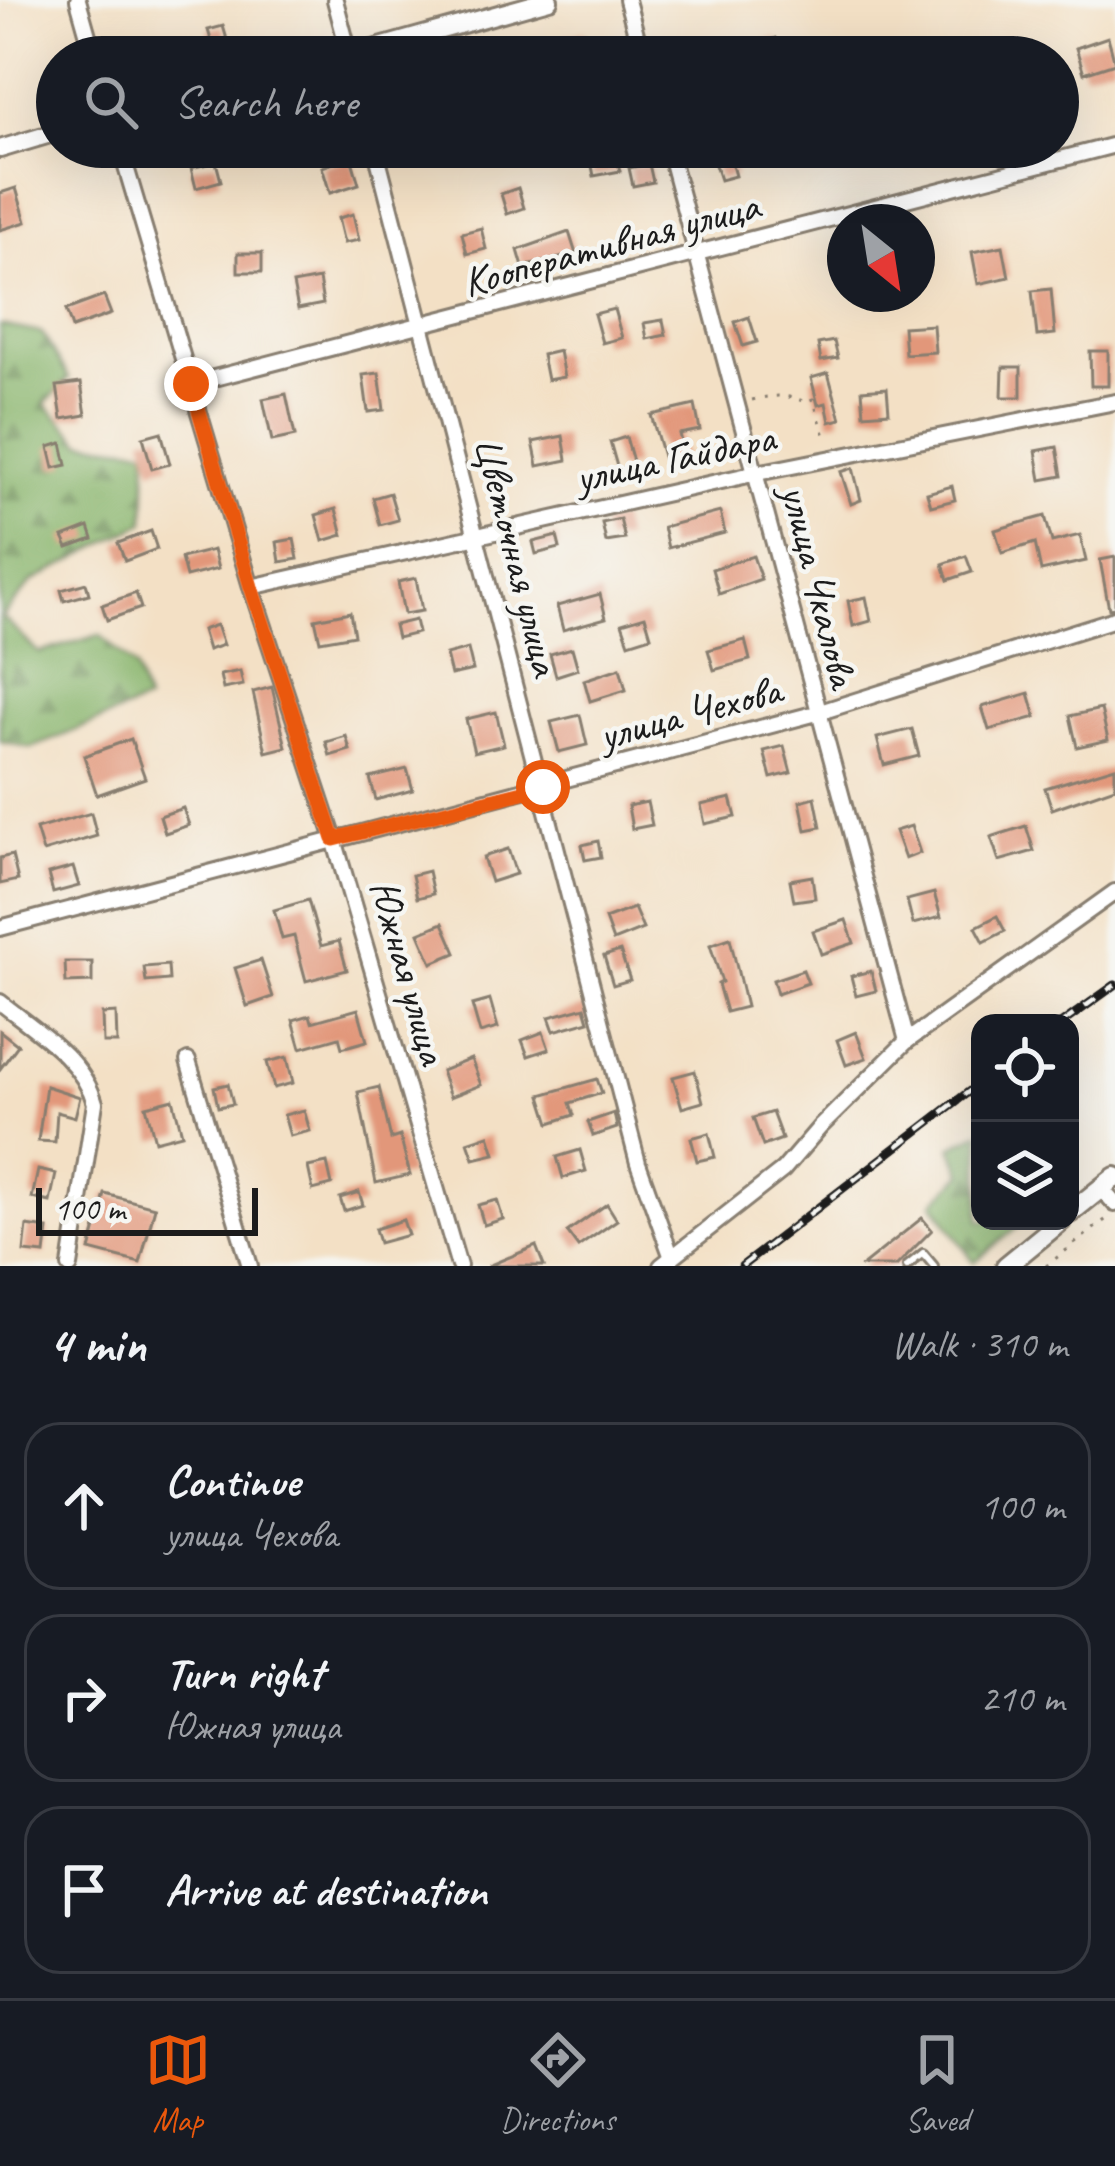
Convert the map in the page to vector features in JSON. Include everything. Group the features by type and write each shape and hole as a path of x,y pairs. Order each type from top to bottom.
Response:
{"main road":[{"path":"1079,1206 1108,1182"},
{"path":"1006,1266 1049,1230"}],"street":[{"path":"78,0 88,36"},
{"path":"335,0 343,36"},
{"path":"420,36 549,0"},
{"path":"626,0 637,36"},
{"path":"0,149 36,138"},
{"name":"Кооперативная улица","path":"1079,154 1115,145"},
{"name":"Южная улица","path":"125,168 251,587 334,839 459,1266"},
{"name":"Цветочная улица","path":"381,168 667,1262"},
{"name":"улица Чкалова","path":"674,168 907,1041"},
{"name":"Кооперативная улица","path":"191,384 1028,168"},
{"name":"улица Гайдара","path":"251,587 757,473 1115,402"},
{"name":"улица Чехова","path":"0,928 817,713 1115,619"},
{"path":"667,1262 783,1170 907,1041 1115,892"},
{"path":"0,1002 75,1065 89,1083 95,1103 70,1266"},
{"path":"188,1061 250,1266"},
{"path":"1108,1182 1115,1208"}],"lane":[{"path":"907,1266 923,1253 934,1266"}],"path":[{"path":"752,400 792,395 805,402 813,399 827,442"},
{"path":"1046,1266 1115,1208"}],"green space":[{"path":"0,325 42,333 69,378 45,404 82,442 147,449 145,522 32,582 2,617 39,653 100,635 135,668 146,702 32,748 0,741"},
{"path":"971,1137 971,1230 1014,1230 974,1262 933,1203 963,1174 952,1147"}],"building":[{"path":"223,26 226,36 210,36 208,30"},
{"path":"1108,37 1115,63 1084,73 1079,47"},
{"path":"191,168 218,168 221,181 196,188"},
{"path":"322,168 354,168 359,184 330,193"},
{"path":"592,168 619,168 620,171 594,176"},
{"path":"629,168 650,168 653,182 633,186"},
{"path":"716,168 733,168 735,176 720,180"},
{"path":"16,188 26,222 0,230 0,193"},
{"path":"518,188 524,208 507,214 501,194"},
{"path":"353,214 359,240 344,243 338,218"},
{"path":"481,228 486,249 467,254 462,233"},
{"path":"569,232 576,254 523,267 518,250"},
{"path":"1003,246 1009,277 978,284 972,252"},
{"path":"238,253 262,253 262,272 238,272"},
{"path":"319,279 323,304 298,309 293,284"},
{"path":"1051,289 1055,334 1037,336 1032,291"},
{"path":"104,296 111,314 72,328 66,310"},
{"path":"614,309 622,338 602,343 594,314"},
{"path":"749,317 757,342 743,346 735,322"},
{"path":"663,320 666,335 647,339 644,323"},
{"path":"933,325 935,352 905,354 903,327"},
{"path":"834,341 838,358 821,361 818,344"},
{"path":"559,351 564,377 547,380 542,355"},
{"path":"1090,351 1108,351 1108,386 1091,386"},
{"path":"1003,367 1021,367 1021,397 1002,397"},
{"path":"379,373 384,410 368,412 363,375"},
{"path":"828,373 841,419 830,422 826,403 818,405 811,378"},
{"path":"81,383 86,415 62,419 57,386"},
{"path":"887,388 889,412 864,414 862,390"},
{"path":"286,394 295,436 272,441 263,399"},
{"path":"695,405 700,430 679,434 687,465 667,470 651,415"},
{"path":"161,432 170,464 152,469 143,437"},
{"path":"563,436 567,460 538,466 533,442"},
{"path":"626,437 634,465 618,470 610,442"},
{"path":"62,443 67,465 54,468 49,447"},
{"path":"1057,447 1062,476 1041,480 1036,451"},
{"path":"853,468 861,500 851,504 841,472"},
{"path":"952,486 955,500 931,506 927,493"},
{"path":"390,493 398,520 380,525 373,498"},
{"path":"336,509 343,535 323,541 316,515"},
{"path":"720,512 725,533 668,548 663,527"},
{"path":"1045,516 1052,542 1080,535 1086,561 1041,571 1035,543 1002,553 995,530"},
{"path":"620,519 625,539 606,542 602,523"},
{"path":"89,527 93,539 68,548 63,537"},
{"path":"151,531 157,549 125,561 118,543"},
{"path":"557,536 560,548 536,554 533,542"},
{"path":"294,539 298,559 280,562 277,542"},
{"path":"213,550 218,569 186,577 181,558"},
{"path":"753,556 761,579 719,594 712,569"},
{"path":"966,556 972,572 948,580 943,564"},
{"path":"1115,557 1115,608 1109,609 1100,560"},
{"path":"416,578 422,611 404,614 398,582"},
{"path":"86,583 89,594 64,601 61,590"},
{"path":"136,593 141,608 107,620 102,605"},
{"path":"600,594 606,618 563,630 557,606"},
{"path":"866,597 871,621 853,626 848,601"},
{"path":"350,612 354,635 320,641 315,619"},
{"path":"645,616 651,636 629,643 622,623"},
{"path":"415,620 418,633 397,638 394,625"},
{"path":"216,625 223,645 208,650 202,630"},
{"path":"745,640 750,660 714,670 708,650"},
{"path":"572,648 578,669 556,676 550,654"},
{"path":"468,649 473,670 451,675 446,655"},
{"path":"620,668 626,690 590,701 584,680"},
{"path":"240,671 243,685 223,689 220,675"},
{"path":"272,687 286,747 266,752 253,692"},
{"path":"1029,693 1036,717 989,730 982,707"},
{"path":"1101,709 1108,740 1077,747 1070,716"},
{"path":"496,712 504,745 474,752 466,719"},
{"path":"580,715 587,745 559,752 551,722"},
{"path":"912,729 919,756 884,765 877,738"},
{"path":"346,736 350,750 330,756 326,742"},
{"path":"131,739 145,778 97,795 84,756"},
{"path":"784,746 791,773 771,778 764,751"},
{"path":"1115,767 1115,787 1052,809 1045,788"},
{"path":"407,769 413,790 376,800 370,778"},
{"path":"815,797 821,827 806,830 800,801"},
{"path":"731,798 736,817 705,824 701,805"},
{"path":"647,802 652,825 632,829 628,806"},
{"path":"183,808 189,825 165,833 160,816"},
{"path":"91,813 97,836 43,852 36,829"},
{"path":"911,826 920,853 905,859 895,831"},
{"path":"1026,826 1034,851 999,861 991,837"},
{"path":"598,841 601,857 585,860 582,845"},
{"path":"508,849 516,874 491,882 483,857"},
{"path":"12,855 18,880 0,884 0,858"},
{"path":"73,867 79,886 53,893 48,874"},
{"path":"428,871 433,894 417,898 412,875"},
{"path":"812,876 815,898 794,901 790,880"},
{"path":"934,893 941,917 913,924 907,900"},
{"path":"308,900 321,946 339,941 347,970 306,981 294,936 282,939 274,910"},
{"path":"634,908 643,929 613,941 605,919"},
{"path":"997,916 1005,931 984,942 976,927"},
{"path":"846,920 854,943 821,954 813,931"},
{"path":"443,923 456,953 432,963 419,933"},
{"path":"730,938 746,1007 726,1012 710,945"},
{"path":"620,951 630,980 613,985 604,956"},
{"path":"261,960 273,997 247,1006 235,968"},
{"path":"65,962 92,962 92,982 66,983"},
{"path":"168,965 169,980 146,982 144,967"},
{"path":"803,970 808,983 777,994 773,980"},
{"path":"871,971 876,991 856,996 851,976"},
{"path":"490,1000 498,1028 480,1033 472,1005"},
{"path":"585,1007 589,1021 554,1031 549,1017"},
{"path":"358,1009 367,1041 342,1048 339,1037 301,1048 293,1020 310,1015 312,1022"},
{"path":"116,1013 117,1043 103,1043 102,1014"},
{"path":"0,1031 18,1045 0,1069"},
{"path":"543,1032 549,1049 528,1056 522,1040"},
{"path":"856,1032 866,1058 846,1065 837,1040"},
{"path":"287,1057 293,1083 274,1088 267,1062"},
{"path":"471,1059 481,1085 450,1097 441,1071"},
{"path":"695,1071 703,1102 682,1108 673,1077"},
{"path":"597,1079 602,1093 570,1103 574,1115 550,1123 541,1095"},
{"path":"228,1084 233,1104 218,1107 214,1087"},
{"path":"46,1086 80,1097 75,1117 57,1112 55,1142 38,1141"},
{"path":"379,1087 391,1139 400,1136 410,1175 376,1183 358,1092"},
{"path":"173,1099 182,1134 155,1141 146,1106"},
{"path":"304,1110 310,1131 290,1136 284,1115"},
{"path":"772,1112 782,1139 763,1146 753,1118"},
{"path":"614,1113 617,1128 593,1136 588,1122"},
{"path":"709,1133 715,1157 697,1161 691,1138"},
{"path":"489,1135 495,1154 474,1159 468,1142"},
{"path":"580,1150 586,1171 563,1178 557,1157"},
{"path":"327,1163 332,1185 313,1190 308,1167"},
{"path":"38,1170 56,1174 50,1202 32,1198"},
{"path":"359,1192 363,1205 344,1211 340,1198"},
{"path":"105,1194 155,1207 140,1263 90,1250"},
{"path":"497,1200 503,1219 484,1225 478,1205"},
{"path":"607,1204 617,1220 578,1247 567,1232"},
{"path":"922,1218 932,1230 896,1266 862,1266"},
{"path":"403,1220 408,1235 379,1243 375,1229"},
{"path":"27,1226 48,1229 45,1254 24,1252"},
{"path":"536,1246 544,1266 488,1266"}],"railway":[{"path":"1075,1014 1115,985"},
{"path":"742,1266 971,1090"}],"route":[{"path":"191,384 251,587 334,839 543,787"}]}
